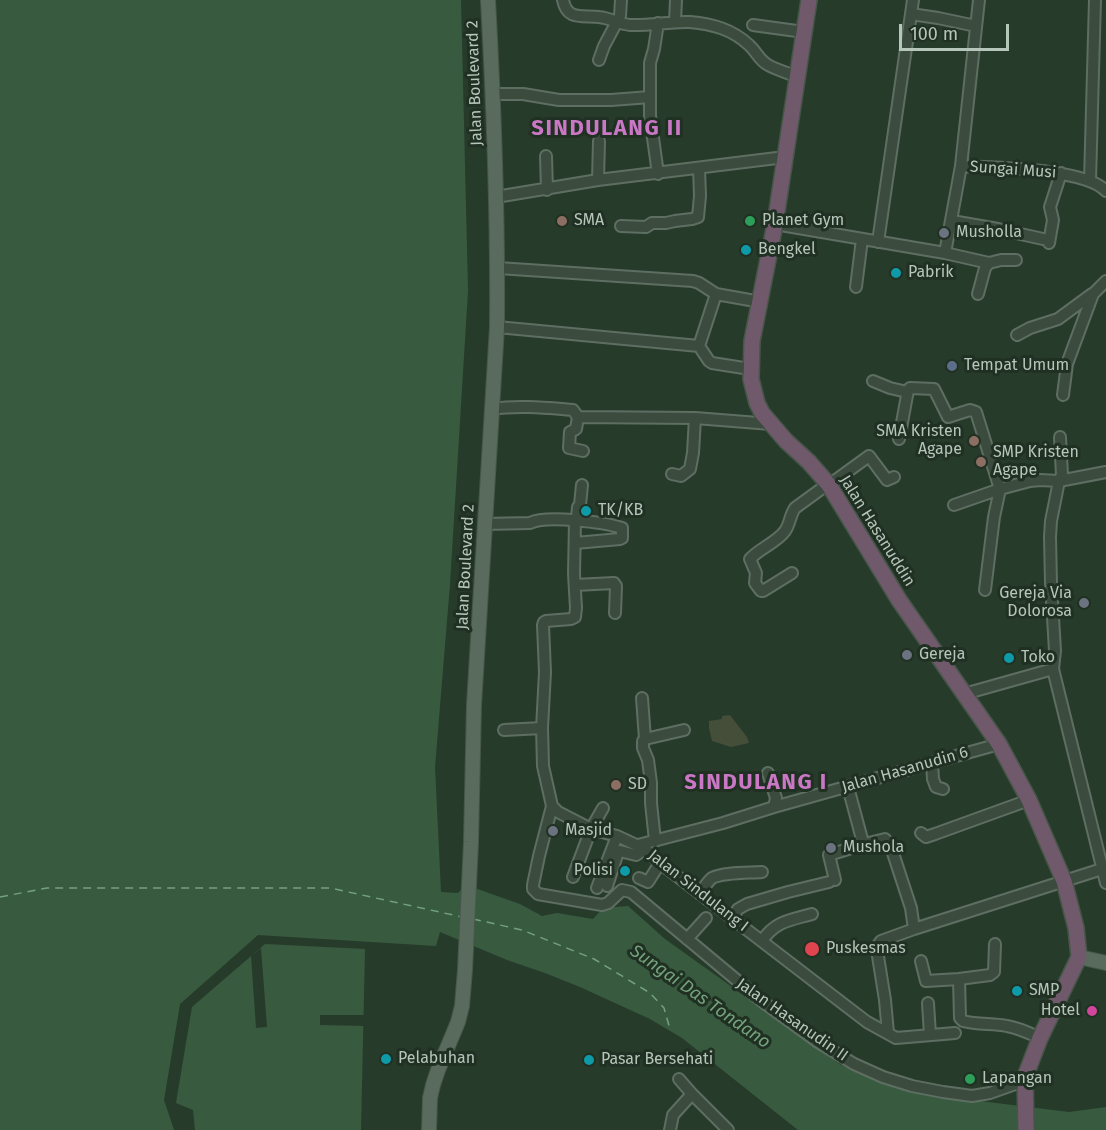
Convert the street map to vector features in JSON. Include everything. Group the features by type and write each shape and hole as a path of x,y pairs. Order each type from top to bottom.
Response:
{"highway":[{"name":"Jalan Hasanuddin","path":"809,0 776,224 752,341 750,369 757,403 762,413 786,441 829,484 899,600 999,744 1029,800 1064,881 1076,928 1079,957"},
{"path":"1026,1130 1024,1087 1040,1038 1079,957"}],"main road":[{"name":"Jalan Boulevard 2","path":"429,1130 430,1098 433,1085 452,1039 462,1006 469,906 474,705 497,327 498,268 488,0"},
{"path":"1079,957 1106,963"}],"street":[{"path":"563,0 565,9 570,15 602,17 616,22 640,25 675,22 710,24 729,31 750,45 767,65 798,77"},
{"path":"599,60 620,16 621,0"},
{"path":"675,22 676,0"},
{"path":"878,242 913,0"},
{"path":"961,166 979,0"},
{"path":"1090,181 1095,0"},
{"path":"911,14 976,26"},
{"path":"658,23 650,63 650,116 658,174"},
{"path":"753,25 804,32"},
{"path":"493,94 523,94 559,100 650,97"},
{"path":"598,180 599,141"},
{"path":"546,156 547,190"},
{"path":"496,198 598,180 785,157"},
{"name":"Sungai Musi","path":"945,253 961,166 1061,173 1098,184 1106,191"},
{"path":"621,226 646,227 652,223 666,223 698,217 699,168"},
{"path":"952,221 1046,241 1053,220 1050,207 1061,173"},
{"path":"776,224 945,253 989,263 1016,260"},
{"path":"856,287 862,239"},
{"path":"978,294 985,268 989,263"},
{"path":"498,268 693,281 716,294 761,302"},
{"path":"1017,335 1058,319 1093,294 1106,281"},
{"path":"699,346 716,294"},
{"path":"1063,394 1067,364 1093,294"},
{"path":"497,327 699,346"},
{"path":"699,346 712,363 750,369"},
{"path":"873,381 907,392"},
{"path":"899,439 909,388 934,389 948,417 970,411 976,412 1000,489 994,517 986,590"},
{"path":"492,409 573,410 578,417 576,429 570,432 568,448 583,450"},
{"path":"578,417 695,418 771,424"},
{"path":"672,474 681,476 690,469 695,418"},
{"path":"1060,437 1062,475 1051,521 1050,537 1053,669 1106,883"},
{"path":"792,573 761,591 755,583 756,573 750,559 780,536 795,508 869,456 887,480 894,477"},
{"path":"954,505 1000,489 1040,480 1059,481 1106,472"},
{"path":"573,520 577,518 582,485"},
{"path":"552,806 543,766 543,623 549,620 571,619 575,616 573,520"},
{"path":"484,524 573,520 622,528 622,538 617,540 575,543"},
{"path":"575,585 615,584 615,614"},
{"path":"964,694 1053,669"},
{"path":"642,698 645,739 643,748 648,760 651,783 655,841"},
{"path":"504,730 542,728"},
{"path":"645,739 684,730"},
{"name":"Jalan Hasanudin 6","path":"617,836 602,887 620,851 636,855 642,847 655,841 999,744"},
{"path":"932,763 936,787 943,789"},
{"path":"768,773 776,798 774,807"},
{"path":"849,787 864,844"},
{"path":"921,833 926,837 1029,800"},
{"name":"Jalan Sindulang I","path":"552,806 558,812 591,829 617,836 642,847 858,1015 888,1033"},
{"name":"Jalan Hasanudin II","path":"552,806 533,889 538,894 605,905 619,891 627,890 763,1002 818,1042 854,1064 883,1077 928,1090 972,1096 1024,1087"},
{"path":"573,877 591,829 603,808"},
{"path":"732,918 738,909 747,904 832,881 829,855 886,839 891,847 911,908 914,929"},
{"path":"639,878 648,882 660,863"},
{"path":"955,1033 896,1038 888,1033 877,947 881,941 1102,869"},
{"path":"700,894 708,882 721,875 762,872"},
{"path":"762,941 779,923 812,914"},
{"path":"687,939 706,918"},
{"path":"921,961 926,981 993,974 995,944"},
{"path":"959,979 960,1018 963,1021 1005,1025 1040,1038"},
{"path":"928,1003 930,1035"},
{"path":"681,1081 728,1130"},
{"path":"670,1130 673,1115 692,1094"}],"shaded area":[{"path":"730,715 749,743 731,747 712,741 709,721"}],"water":[{"name":"Sungai Das Tondano","path":"0,0 461,0 468,291 450,584 435,767 441,892 458,893 466,885 520,904 542,916 557,913 593,919 603,908 628,906 665,939 841,1065 931,1095 1069,1112 1106,1107 1106,1130 798,1130 682,1038 650,1019 580,987 440,932 436,946 258,935 180,1004 164,1100 174,1130 0,1130"},
{"path":"265,944 365,949 361,1130 195,1130 193,1110 176,1103 192,1007"}],"pier":[{"path":"261,948 267,1027 256,1028 251,956"},
{"path":"320,1015 364,1015 364,1026 320,1025"}],"ferry route":[{"path":"0,897 47,888 330,888 462,917"},
{"path":"473,919 522,930 594,959 650,993 664,1008 670,1029"}],"place":[{"name":"SMA","path":"562,221"},
{"name":"Planet Gym","path":"750,221"},
{"name":"Musholla","path":"944,233"},
{"name":"Bengkel","path":"746,250"},
{"name":"Pabrik","path":"896,273"},
{"name":"Tempat Umum","path":"952,366"},
{"name":"SMA Kristen Agape","path":"974,441"},
{"name":"SMP Kristen Agape","path":"981,462"},
{"name":"TK/KB","path":"586,511"},
{"name":"Gereja Via Dolorosa","path":"1084,603"},
{"name":"Gereja","path":"907,655"},
{"name":"Toko","path":"1009,658"},
{"name":"SD","path":"616,785"},
{"name":"Masjid","path":"553,831"},
{"name":"Mushola","path":"831,848"},
{"name":"Polisi","path":"625,871"},
{"name":"Puskesmas","path":"812,949"},
{"name":"SMP","path":"1017,991"},
{"name":"Hotel","path":"1092,1011"},
{"name":"Pelabuhan","path":"386,1059"},
{"name":"Pasar Bersehati","path":"589,1060"},
{"name":"Lapangan","path":"970,1079"}],"district":[{"name":"SINDULANG II","path":"607,129"},
{"name":"SINDULANG I","path":"756,783"}]}
